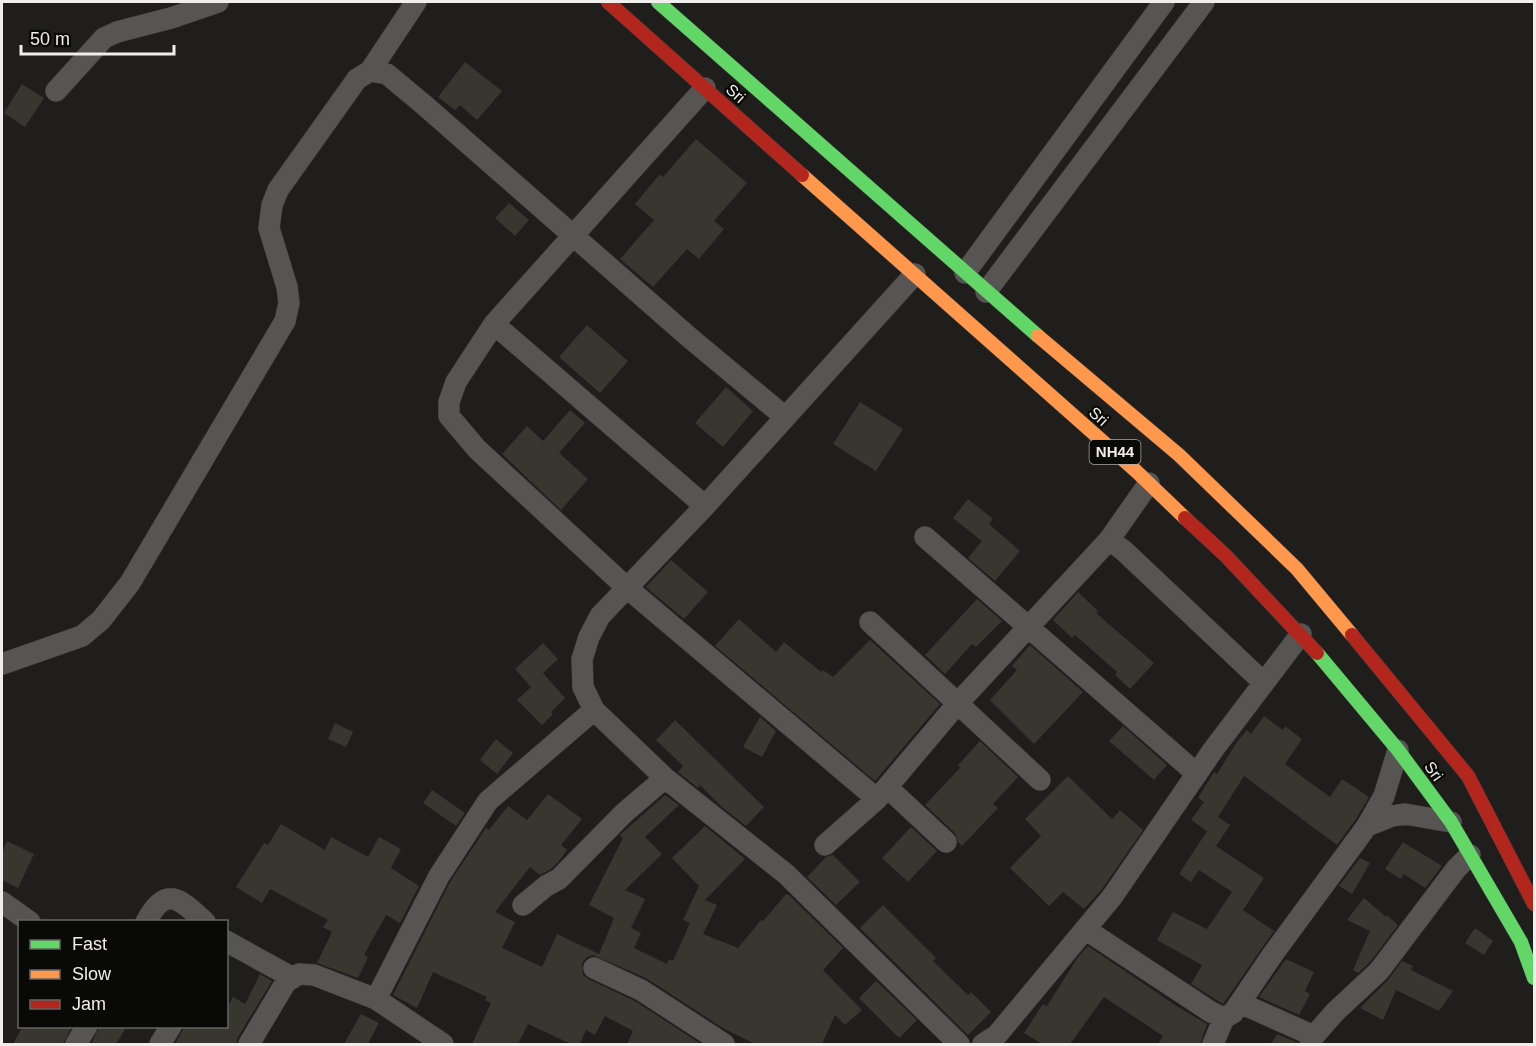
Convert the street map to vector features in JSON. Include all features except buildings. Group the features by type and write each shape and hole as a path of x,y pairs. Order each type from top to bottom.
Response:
{"highway":[{"name":"Sri","path":"608,2 915,274 1126,455 1149,483 1226,555 1301,634 1398,750 1451,822 1528,944 1534,978"},
{"name":"NH44","path":"658,2 1147,434 1179,455 1297,569 1468,776 1534,904"}],"street":[{"path":"56,91 104,38 117,32 171,18 218,2"},
{"path":"2,664 82,636 101,620 130,583 285,321 289,303 269,228 272,206 278,190 357,79 370,71 416,2"},
{"path":"965,273 1164,2"},
{"path":"986,292 1204,2"},
{"path":"370,71 387,74 690,339 785,417"},
{"path":"705,88 494,324 456,381 449,402 449,416 477,449 626,587 946,842"},
{"path":"915,274 705,506 600,616 589,637 582,659 583,687 594,710 665,778 786,874 959,1044"},
{"path":"494,324 705,506"},
{"path":"825,845 882,793 958,703 1109,540 1149,483"},
{"path":"925,537 1197,774"},
{"path":"1109,540 1123,550 1264,682"},
{"path":"870,622 1040,780"},
{"path":"997,1041 1112,897 1197,774 1301,634"},
{"path":"376,999 439,876 488,801 594,710"},
{"path":"1213,1044 1224,1018 1233,1013 1273,954 1367,826 1384,796 1398,750"},
{"path":"523,905 540,890 559,879 624,813 665,778"},
{"path":"1367,826 1392,816 1405,814 1451,822"},
{"path":"1240,1003 1312,1040 1335,1011 1379,971 1456,869 1470,855"},
{"path":"146,920 153,907 164,899 173,898 183,902 204,920"},
{"path":"2,902 29,920"},
{"path":"1085,929 1210,1012 1224,1018"},
{"path":"228,942 293,978"},
{"path":"594,968 641,990 724,1044"},
{"path":"249,1044 286,982 299,974 314,975 376,999 443,1044"},
{"path":"76,1044 86,1028"},
{"path":"160,1044 170,1028"}],"traffic: fast":[{"path":"658,2 1038,336"},
{"path":"1317,653 1398,750 1451,822 1521,942 1534,978"}],"traffic: slow":[{"path":"802,175 1136,471 1185,518"},
{"path":"1038,336 1179,455 1297,569 1352,635"}],"traffic: jam":[{"path":"608,2 802,175"},
{"path":"1185,518 1225,555 1317,653"},
{"path":"1352,635 1468,776 1534,904"}]}
